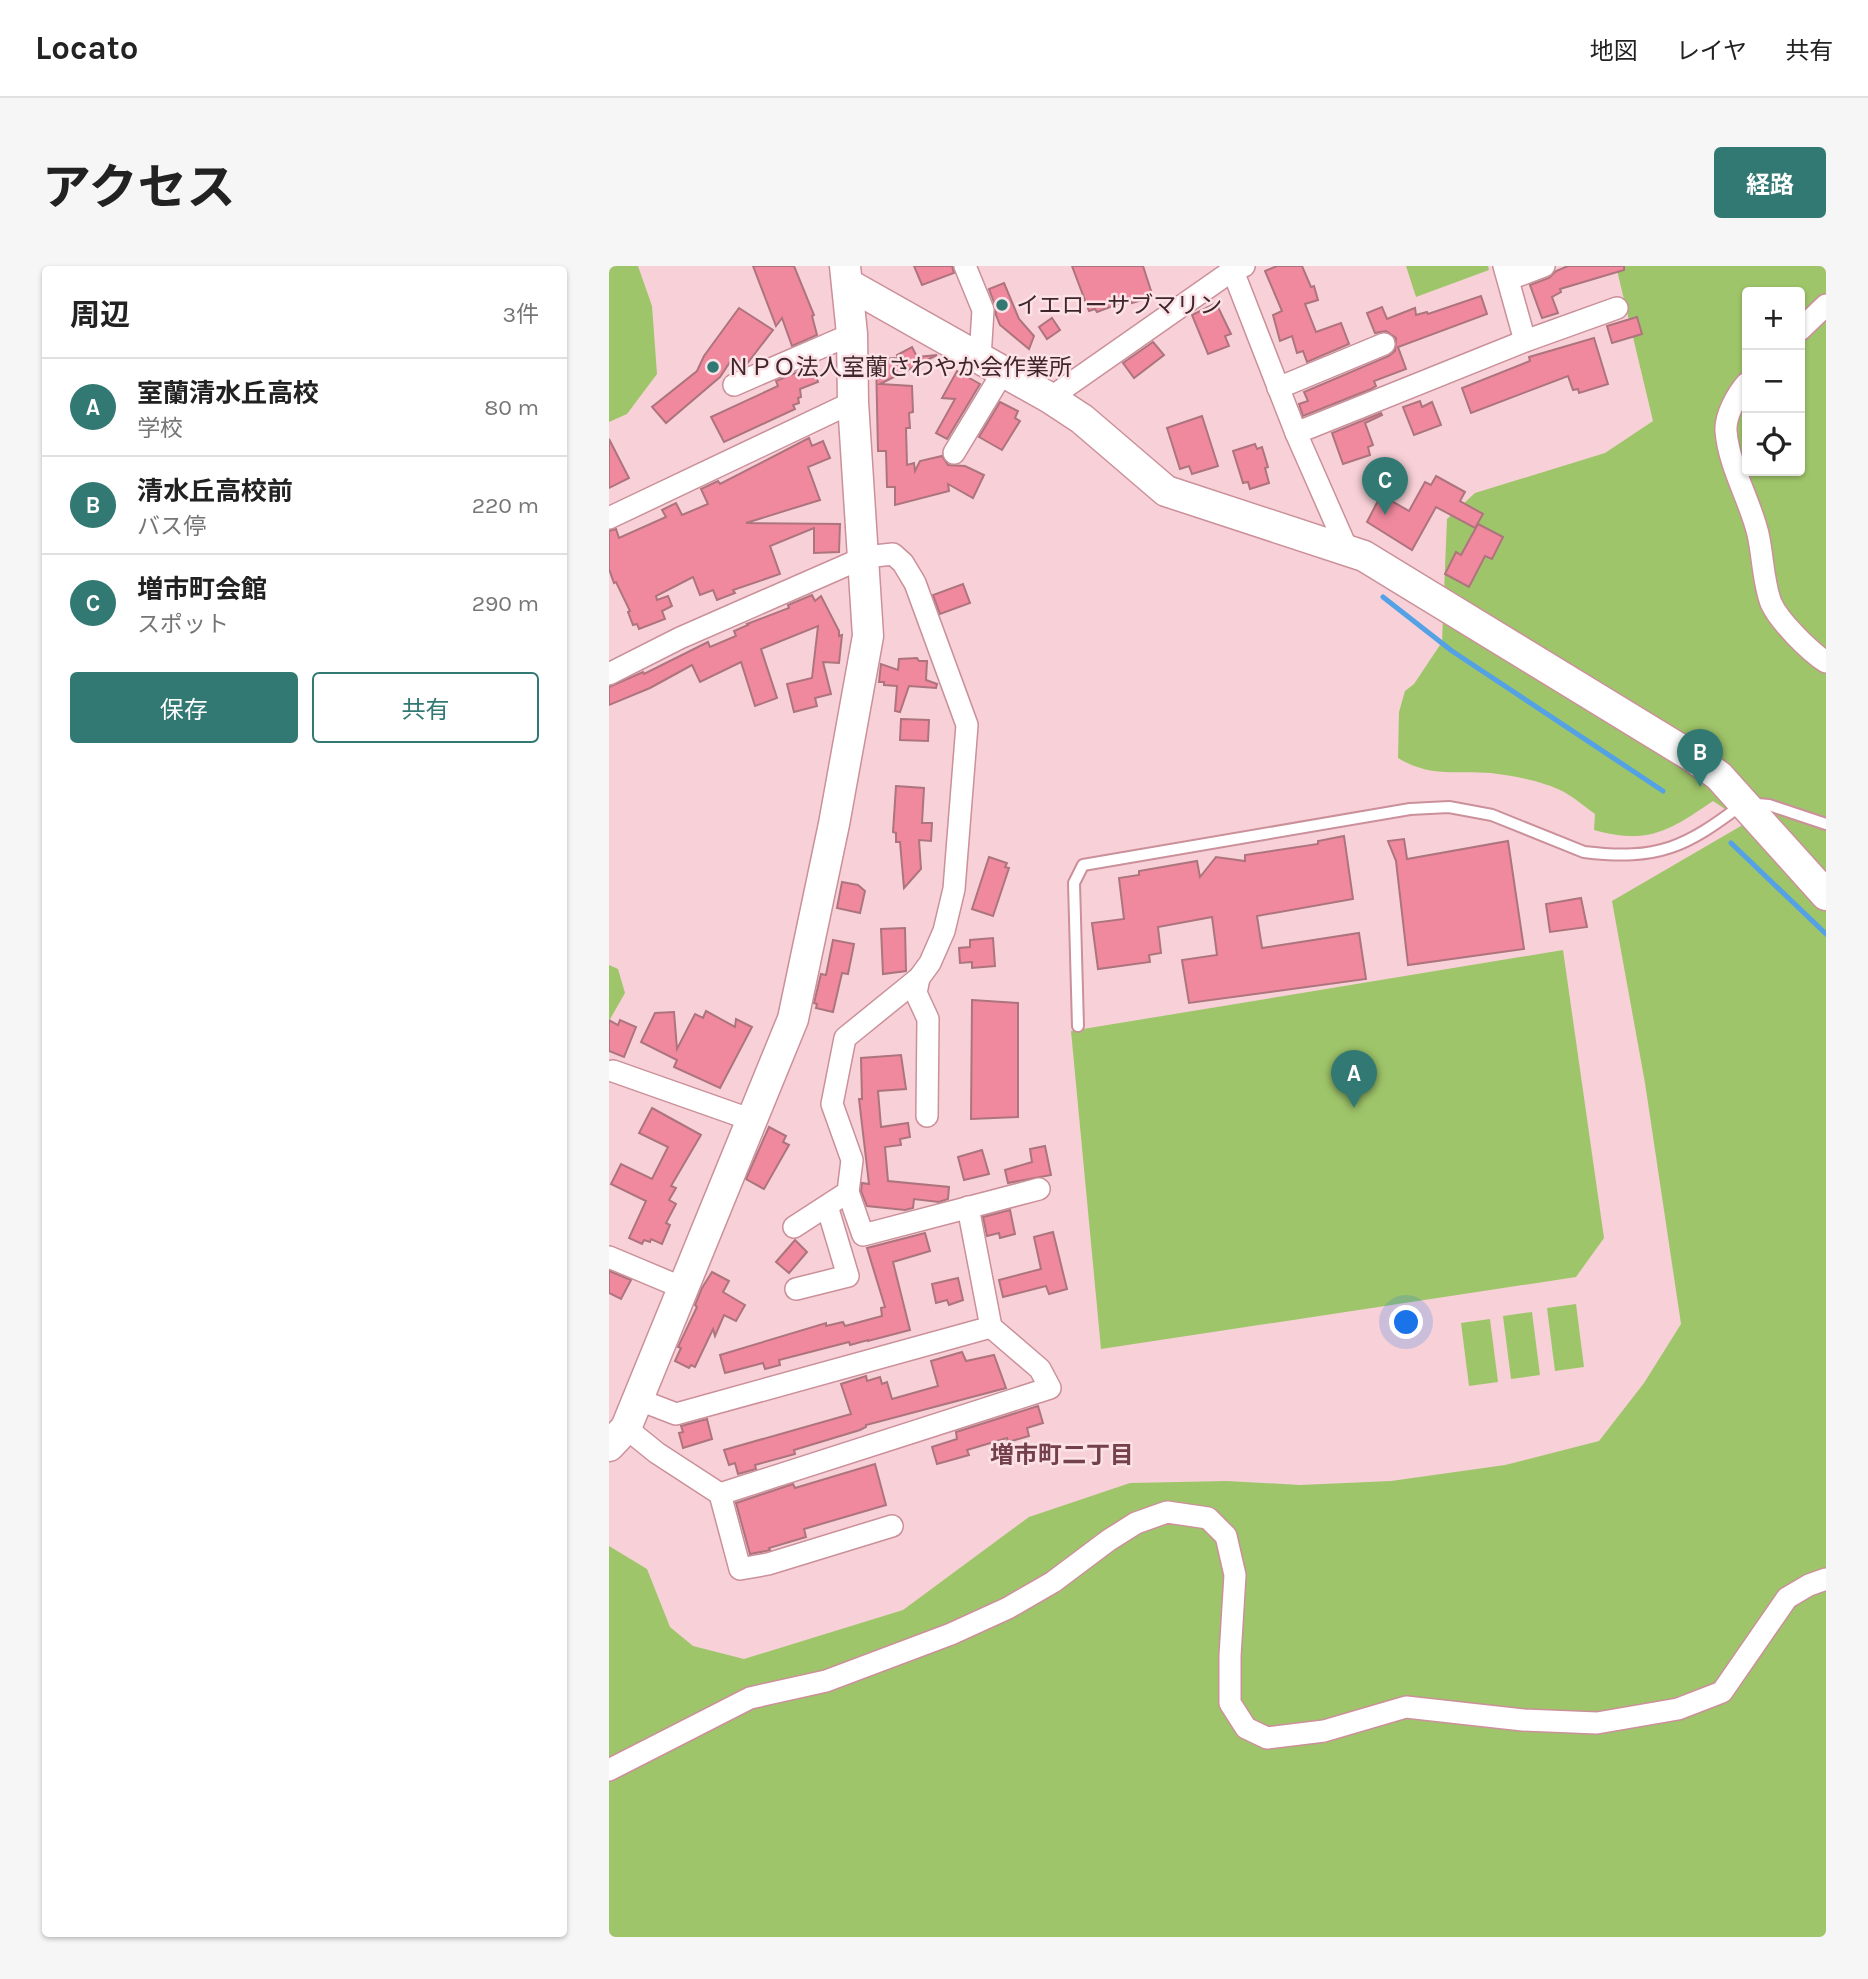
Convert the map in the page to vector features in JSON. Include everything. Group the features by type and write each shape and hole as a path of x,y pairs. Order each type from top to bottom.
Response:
{"street":[{"path":"954,453 992,365 983,310 965,266"},
{"path":"1525,341 1506,273 1544,266"},
{"path":"1050,398 1236,267 1278,388 1347,549"},
{"path":"846,275 1050,398 1081,419 1166,491 1364,556 1693,757 1719,776 1826,895"},
{"path":"846,275 852,334 853,402 868,636 834,824 793,1019 638,1399 617,1437 657,1453 720,1494 740,1569 768,1564 891,1526"},
{"path":"1805,325 1826,305"},
{"path":"1296,433 1525,341 1617,308"},
{"path":"734,385 852,334"},
{"path":"1278,388 1384,344"},
{"path":"1742,389 1726,429 1731,458 1757,532 1771,602 1780,617 1826,662"},
{"path":"609,518 853,402"},
{"path":"609,674 680,638 865,557 893,554 903,563 915,583 967,725 954,889 944,931 930,963 919,978 845,1038 832,1104 852,1160 848,1192 863,1235 1039,1189"},
{"path":"919,978 916,993 928,1019 926,1116"},
{"path":"613,1071 752,1120"},
{"path":"794,1227 848,1192"},
{"path":"796,1289 848,1276 827,1206"},
{"path":"720,1494 1049,1388 1040,1369 991,1326 968,1207"},
{"path":"609,1257 683,1288"},
{"path":"638,1399 676,1415 991,1326"},
{"path":"609,1770 750,1698 825,1681 951,1634 1008,1608 1053,1582 1136,1523 1167,1512 1208,1518 1226,1536 1235,1575 1230,1703 1246,1728 1267,1738 1324,1731 1406,1707 1523,1720 1597,1723 1678,1709 1722,1692 1787,1598 1826,1579"}],"lane":[{"path":"1078,1026 1074,883 1083,865 1410,809 1449,807 1492,815 1584,852 1641,855 1678,846 1698,836 1744,803 1769,805 1826,824"}],"green space":[{"path":"609,266 638,266 652,306 657,374 627,414 609,422"},
{"path":"1406,266 1488,266 1489,270 1416,297"},
{"path":"1616,266 1826,266 1826,1937 609,1937 609,1546 647,1569 670,1627 693,1646 744,1659 903,1610 1029,1517 1130,1483 1227,1481 1300,1485 1391,1481 1505,1465 1599,1441 1644,1383 1681,1324 1645,1083 1612,901 1746,823 1713,801 1657,832 1629,836 1613,834 1594,830 1595,814 1556,788 1519,777 1491,773 1432,771 1398,758 1399,712 1405,691 1414,684 1442,642 1447,519 1475,493 1605,453 1653,421"},
{"path":"1563,950 1604,1238 1576,1277 1101,1349 1071,1031"},
{"path":"609,965 618,969 625,993 609,1021"},
{"path":"1576,1304 1584,1367 1555,1371 1547,1308"},
{"path":"1532,1312 1540,1375 1511,1379 1503,1316"},
{"path":"1490,1319 1498,1382 1469,1386 1461,1323"}],"building":[{"path":"753,266 794,266 814,315 812,316 817,335 792,346 782,318 776,326"},
{"path":"914,266 952,266 954,273 922,285"},
{"path":"1072,266 1143,266 1153,297 1132,303 1131,299 1097,312 1095,309 1089,311"},
{"path":"1277,266 1302,266 1311,287 1314,286 1318,300 1305,304 1316,332 1341,323 1349,344 1307,362 1303,351 1297,353 1292,336 1280,341 1273,315 1282,311 1265,271"},
{"path":"1568,266 1624,266 1624,270 1560,289 1561,292 1552,297 1558,313 1542,318 1530,285 1549,278 1556,271"},
{"name":"イエローサブマリン","path":"1004,283 1019,319 1034,336 1029,349 1000,325 996,315 989,289"},
{"path":"1481,296 1487,314 1398,347 1406,369 1374,381 1376,386 1371,389 1303,416 1299,404 1308,401 1304,392 1395,351 1396,338 1386,331 1375,333 1367,313 1382,307 1387,319 1415,308 1416,315 1428,314"},
{"path":"1216,303 1231,334 1225,336 1229,346 1208,354 1192,315"},
{"name":"ＮＰＯ法人室蘭さわやか会作業所","path":"739,308 773,330 746,365 739,368 730,362 720,377 666,423 652,407 697,371 704,356"},
{"path":"1637,317 1642,334 1612,343 1607,326"},
{"path":"1052,318 1060,330 1047,339 1039,327"},
{"path":"1594,338 1608,384 1579,393 1578,389 1573,390 1568,376 1471,413 1462,388 1530,361 1529,357"},
{"path":"1153,342 1164,355 1134,378 1123,363"},
{"path":"912,347 917,357 937,355 880,384 912,386 913,412 909,413 910,428 906,428 907,465 914,463 915,471 920,461 942,456 948,465 965,466 984,475 973,498 948,484 949,491 895,505 895,487 887,487 886,451 878,451 876,359 898,358 897,355"},
{"path":"812,366 818,382 800,389 799,403 793,405 795,409 724,442 711,417 778,386 776,381"},
{"path":"957,371 980,384 947,439 936,433 955,399 942,398"},
{"path":"1420,401 1422,407 1432,402 1441,425 1414,435 1403,407"},
{"path":"1000,402 1018,411 1015,418 1020,421 1002,450 979,437"},
{"path":"1381,413 1382,415 1365,423 1373,445 1368,447 1370,455 1343,464 1332,433"},
{"path":"1202,416 1218,466 1192,474 1189,466 1180,469 1167,428"},
{"path":"809,438 812,446 823,441 830,458 808,467 820,500 746,523 840,524 839,552 814,553 814,528 770,546 780,574 733,590 735,593 717,600 713,590 700,595 693,577 656,596 657,600 668,596 672,606 662,611 665,619 639,629 637,624 633,625 628,612 630,611 609,569 609,531 616,529 619,538 666,517 662,510 676,503 682,515 708,504 701,489 718,481 720,484"},
{"path":"609,439 629,478 609,488"},
{"path":"1255,444 1257,449 1262,447 1269,483 1250,489 1248,482 1243,483 1233,451"},
{"path":"1436,476 1465,492 1460,501 1483,514 1475,528 1436,507 1412,550 1367,522 1381,495 1409,511 1425,482 1431,485"},
{"path":"1478,524 1503,537 1492,559 1485,556 1469,587 1445,574 1456,552 1461,555"},
{"path":"963,584 970,603 940,614 933,595"},
{"path":"812,595 815,601 821,596 839,636 842,635 839,663 823,662 831,694 815,698 817,706 794,712 787,684 812,678 818,626 761,649 777,698 755,706 741,662 700,682 692,665 650,688 609,705 609,687 643,672 644,674 708,642 710,647 736,636 734,631 789,608 788,605"},
{"path":"917,658 919,661 927,661 926,680 937,684 936,688 909,686 900,712 895,711 897,686 879,682 881,664 898,670 899,659"},
{"path":"901,719 929,720 928,741 900,740"},
{"path":"896,786 924,788 922,823 932,823 931,841 919,840 921,869 904,888 900,842 896,842 896,833 893,832"},
{"path":"1344,836 1353,899 1257,916 1262,948 1359,933 1366,979 1189,1003 1182,960 1217,955 1212,917 1158,927 1161,953 1149,955 1150,962 1098,969 1092,923 1124,919 1119,878 1139,875 1139,871 1197,861 1200,877 1216,857 1245,861 1245,855 1318,844 1318,841"},
{"path":"1404,839 1407,859 1508,841 1524,949 1408,965 1396,861 1388,841"},
{"path":"989,857 1007,863 1005,867 1009,868 993,916 972,909"},
{"path":"842,882 858,885 865,891 860,913 837,908"},
{"path":"1581,898 1587,927 1550,932 1546,904"},
{"path":"905,928 906,971 883,974 881,929"},
{"path":"993,938 995,966 972,968 972,962 960,963 959,948 970,947 970,940"},
{"path":"833,940 854,944 848,974 842,973 833,1012 816,1008 817,1004 814,1003 821,974 826,975"},
{"path":"972,1000 1018,1003 1018,1117 971,1119"},
{"path":"706,1011 735,1027 736,1019 752,1027 720,1088 674,1067 677,1060 641,1042 655,1013 674,1012 677,1049 695,1014 703,1018"},
{"path":"609,1020 618,1025 620,1020 636,1027 624,1057 609,1051"},
{"path":"901,1055 906,1089 878,1091 881,1127 908,1123 910,1137 900,1139 901,1145 885,1147 888,1181 949,1187 948,1199 939,1202 914,1199 913,1208 905,1210 867,1206 861,1191 862,1183 869,1184 859,1099 862,1099 861,1058"},
{"path":"652,1108 701,1135 671,1186 676,1188 669,1200 676,1204 666,1223 670,1225 662,1244 651,1239 650,1242 644,1240 642,1244 629,1238 646,1201 611,1184 621,1164 652,1179 668,1147 639,1133"},
{"path":"769,1127 786,1136 783,1142 789,1145 764,1189 746,1179"},
{"path":"1045,1146 1051,1175 1008,1183 1005,1170 1032,1162 1030,1149"},
{"path":"982,1150 989,1174 964,1180 958,1157"},
{"path":"1010,1210 1015,1234 1000,1238 999,1233 987,1236 983,1217"},
{"path":"1053,1232 1067,1289 1049,1294 1046,1286 1003,1297 999,1280 1041,1269 1034,1237"},
{"path":"925,1233 930,1251 893,1262 910,1330 779,1360 780,1365 765,1369 763,1363 725,1373 720,1355 826,1323 826,1326 843,1322 845,1326 882,1316 881,1308 885,1307 867,1248"},
{"path":"795,1240 807,1252 789,1273 776,1262"},
{"path":"609,1271 631,1280 621,1299 609,1293"},
{"path":"712,1272 729,1281 723,1292 745,1305 736,1321 724,1315 715,1336 713,1329 695,1367 691,1365 689,1368 675,1361 681,1348 678,1347 697,1307 695,1305 702,1288"},
{"path":"958,1278 963,1300 949,1305 947,1300 936,1303 932,1284"},
{"path":"962,1352 966,1361 994,1355 1006,1388 866,1425 860,1430 794,1450 795,1454 755,1465 756,1469 738,1474 735,1463 729,1465 724,1450 851,1414 841,1384 866,1376 867,1381 880,1377 882,1384 887,1382 892,1399 938,1386 931,1361"},
{"path":"1038,1406 1043,1423 1027,1428 1029,1436 1008,1442 1007,1438 967,1450 969,1455 937,1464 932,1447 957,1439 956,1432"},
{"path":"707,1419 712,1439 683,1448 679,1433 683,1432 681,1426"},
{"path":"875,1464 886,1505 804,1529 806,1537 750,1554 736,1503 793,1484 795,1488"}],"waterway":[{"path":"1383,597 1452,651 1663,791"},
{"path":"1731,843 1826,934"}],"place":[{"name":"イエローサブマリン","path":"1002,305"},
{"name":"ＮＰＯ法人室蘭さわやか会作業所","path":"713,367"},
{"name":"増市町会館","path":"1385,515"},
{"name":"清水丘高校前","path":"1700,787"},
{"name":"室蘭清水丘高校","path":"1354,1108"}],"district":[{"name":"増市町二丁目","path":"1062,1455"}]}
